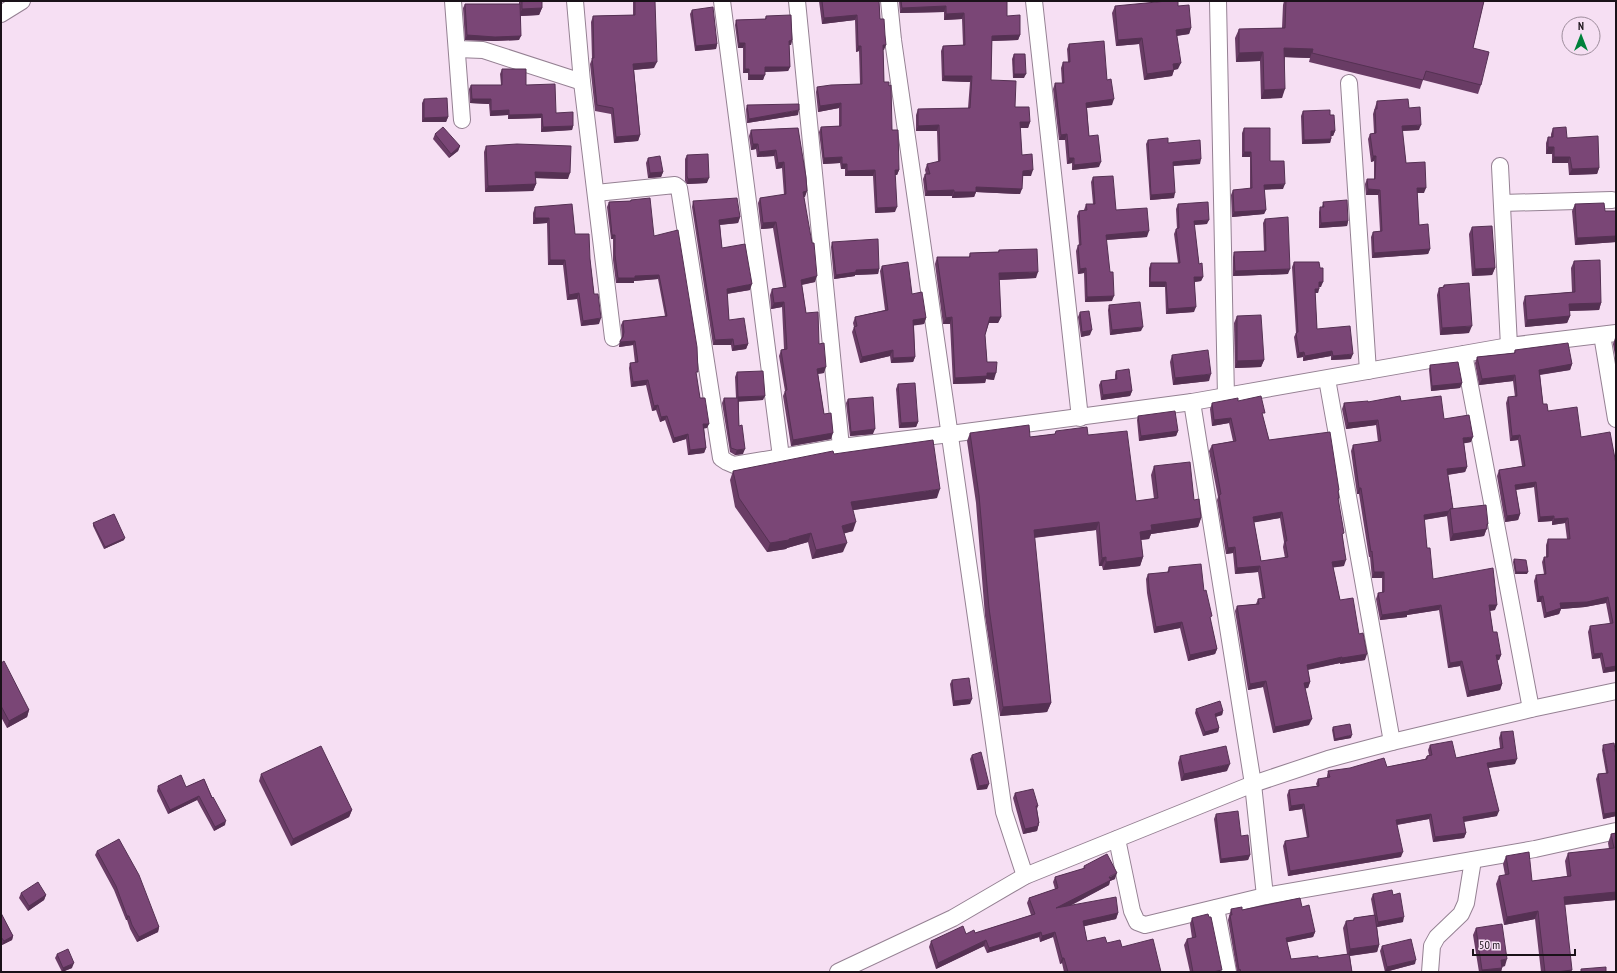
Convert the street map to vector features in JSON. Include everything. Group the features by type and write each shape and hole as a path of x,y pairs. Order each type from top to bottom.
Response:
{"street":[{"path":"1,14 22,1"},
{"path":"453,1 462,120"},
{"path":"574,1 582,82 613,338"},
{"path":"722,1 781,458"},
{"path":"798,1 841,447"},
{"path":"889,1 893,40 1004,812 1025,876"},
{"path":"1034,1 1080,418"},
{"path":"1218,1 1226,397"},
{"path":"457,49 482,50 582,82"},
{"path":"1348,83 1368,371"},
{"path":"1500,166 1509,346"},
{"path":"596,193 675,185 679,188 721,458 734,465 841,447 1080,418 1226,397 1509,346 1609,334 1616,419"},
{"path":"1502,203 1612,200"},
{"path":"1464,354 1531,709"},
{"path":"1327,379 1392,742"},
{"path":"1192,402 1253,784 1265,896"},
{"path":"838,972 953,918 1025,876 1253,784 1328,759 1392,742 1531,709 1616,691"},
{"path":"1117,839 1132,911 1137,922 1145,925 1265,896 1536,849 1616,831"},
{"path":"1430,972 1432,946 1437,938 1461,914 1466,903 1473,860"},
{"path":"1216,908 1228,972"}],"building":[{"path":"522,1 542,1 542,8 522,9"},
{"path":"635,1 655,1 657,62 633,64 640,135 616,137 613,108 597,105 592,58 594,58 593,16 635,15"},
{"path":"822,1 879,1 880,19 884,19 886,45 883,45 884,82 889,82 889,86 891,85 892,130 898,130 899,170 895,170 897,207 877,208 875,170 847,171 847,164 842,164 842,157 824,158 821,127 841,126 841,103 820,106 817,87 862,84 861,46 858,46 857,15 824,18"},
{"path":"901,1 1007,1 1007,16 1020,15 1020,35 992,36 991,80 1016,81 1015,107 1029,107 1030,122 1020,122 1022,155 1032,154 1033,170 1023,171 1022,189 976,187 976,192 954,192 954,190 927,191 925,174 930,174 927,164 940,161 939,125 918,126 918,109 970,108 972,76 944,76 943,46 965,45 964,13 946,14 946,6 902,8"},
{"path":"1178,1 1178,6 1189,5 1191,28 1176,30 1181,63 1173,64 1174,70 1147,74 1142,38 1118,40 1115,6"},
{"path":"1286,1 1484,1 1473,48 1489,52 1481,85 1426,71 1423,80 1312,53 1313,49 1284,48 1285,89 1264,90 1263,52 1239,53 1239,29 1285,28"},
{"path":"465,4 520,4 521,36 495,37 467,35"},
{"path":"713,7 717,44 696,46 692,10"},
{"path":"791,15 792,40 789,41 790,67 765,67 765,75 749,75 749,69 745,69 745,43 739,43 736,20 766,19 766,16"},
{"path":"1104,41 1107,80 1111,79 1114,99 1086,103 1089,136 1098,135 1101,162 1074,165 1074,158 1069,158 1067,134 1061,135 1055,83 1064,83 1063,62 1070,62 1069,44"},
{"path":"1014,54 1025,54 1026,74 1014,74"},
{"path":"502,69 526,69 526,85 555,84 556,113 573,112 573,126 543,127 542,114 509,115 509,110 491,111 491,99 472,99 471,85 502,85"},
{"path":"447,98 448,117 424,118 424,99"},
{"path":"1408,99 1409,108 1420,107 1421,125 1402,126 1406,163 1425,162 1426,188 1417,188 1419,225 1428,224 1430,249 1374,253 1373,232 1382,231 1380,190 1368,189 1367,179 1375,179 1376,156 1373,156 1370,134 1376,133 1375,109 1377,109 1377,101"},
{"path":"799,104 799,110 749,119 747,105"},
{"path":"1330,110 1330,115 1334,115 1335,131 1331,131 1331,139 1304,140 1303,111"},
{"path":"443,127 460,146 451,154 435,134"},
{"path":"1566,127 1567,138 1598,136 1599,168 1572,169 1570,157 1554,157 1554,147 1548,147 1548,137 1553,137 1553,128"},
{"path":"798,128 806,177 807,191 803,192 812,243 814,243 817,276 801,280 806,313 818,312 819,344 824,343 826,367 817,369 824,414 831,413 833,433 793,440 785,391 787,390 781,350 787,349 784,302 774,303 772,289 786,287 776,222 763,223 760,198 786,194 784,162 778,163 776,150 759,152 758,144 753,144 751,130"},
{"path":"1244,128 1270,128 1270,161 1284,161 1285,184 1264,185 1266,210 1234,212 1233,190 1252,188 1251,152 1244,152"},
{"path":"1168,138 1168,143 1200,140 1201,159 1173,162 1175,193 1151,195 1148,140"},
{"path":"517,144 571,146 570,173 535,172 536,184 488,186 486,146"},
{"path":"708,154 709,178 688,179 687,155"},
{"path":"660,156 663,172 650,173 648,158"},
{"path":"1113,176 1116,210 1147,208 1149,231 1106,235 1110,272 1113,272 1114,296 1087,297 1086,268 1080,269 1078,245 1081,245 1079,211 1087,210 1086,204 1095,204 1093,177"},
{"path":"650,198 654,236 678,230 697,347 698,372 696,372 700,398 705,398 709,424 703,424 706,448 690,450 688,434 674,438 667,416 661,417 658,405 654,406 648,380 633,382 630,363 638,362 635,341 620,342 624,332 623,321 667,316 659,275 635,276 635,278 618,278 615,255 615,235 612,235 609,202"},
{"path":"737,198 740,217 719,220 722,248 745,244 752,284 727,289 729,320 744,318 748,344 734,346 733,339 715,340 693,201"},
{"path":"1347,200 1348,221 1321,223 1320,207 1324,207 1323,202"},
{"path":"1208,202 1209,220 1194,221 1199,264 1202,263 1203,277 1194,277 1196,307 1168,309 1166,282 1150,282 1151,263 1180,263 1176,229 1179,228 1178,204"},
{"path":"1604,203 1605,211 1616,211 1616,236 1577,238 1575,204"},
{"path":"572,204 575,234 589,234 594,294 598,294 601,318 583,321 579,293 569,295 565,260 550,260 549,218 535,218 535,207"},
{"path":"1288,217 1290,269 1235,271 1234,252 1266,251 1265,219"},
{"path":"1492,226 1495,268 1475,269 1472,227"},
{"path":"878,239 879,269 856,270 856,272 836,275 832,242"},
{"path":"1037,249 1038,272 999,273 1001,317 990,317 985,335 987,362 997,362 996,373 987,373 987,376 955,378 952,317 946,318 937,257 970,257 970,253 999,252 999,250"},
{"path":"1600,260 1601,303 1569,304 1570,316 1527,320 1525,296 1575,292 1574,261"},
{"path":"908,262 912,294 922,292 926,318 913,320 915,357 893,358 893,350 862,357 854,327 857,326 855,317 888,310 882,266"},
{"path":"1294,262 1319,262 1320,268 1323,268 1323,282 1319,282 1319,289 1315,289 1317,329 1350,326 1353,354 1333,356 1332,351 1305,356 1304,352 1299,353 1296,333 1298,332"},
{"path":"1469,283 1472,326 1442,328 1439,288 1444,287 1444,285"},
{"path":"1140,302 1143,327 1112,330 1109,305"},
{"path":"1089,311 1092,330 1082,332 1080,312"},
{"path":"1261,315 1264,360 1237,361 1237,316"},
{"path":"1568,343 1572,364 1539,370 1543,404 1547,404 1548,411 1577,407 1581,437 1610,432 1616,464 1616,666 1605,668 1602,653 1594,654 1590,626 1613,623 1608,597 1587,602 1560,603 1561,608 1546,613 1543,596 1539,597 1536,575 1546,574 1544,557 1548,557 1548,539 1570,539 1568,518 1554,519 1554,516 1540,517 1536,482 1515,485 1520,514 1507,516 1499,470 1525,466 1520,435 1512,436 1508,397 1517,396 1515,375 1482,379 1477,357 1515,353 1515,350"},
{"path":"1208,350 1211,374 1175,378 1172,355"},
{"path":"1458,362 1462,383 1432,386 1430,365"},
{"path":"1129,369 1132,391 1103,395 1101,381 1117,379 1116,371"},
{"path":"763,371 765,396 738,397 737,372"},
{"path":"915,383 918,422 901,423 898,384"},
{"path":"1261,396 1265,413 1262,413 1269,440 1330,432 1339,490 1338,498 1344,533 1342,534 1346,560 1332,562 1340,600 1353,598 1359,634 1363,633 1367,654 1342,657 1307,665 1310,682 1304,683 1312,719 1275,727 1266,681 1250,684 1237,606 1259,604 1258,599 1265,598 1260,566 1237,568 1235,547 1228,548 1219,495 1221,494 1212,445 1236,441 1231,418 1214,420 1212,403 1238,398 1238,401","holes":["1282,512 1287,541 1285,541 1288,557 1261,561 1253,517"]},
{"path":"1400,396 1401,401 1441,396 1444,419 1469,415 1473,437 1463,438 1467,467 1447,469 1453,509 1424,515 1427,548 1430,548 1433,579 1493,568 1497,605 1489,605 1493,632 1497,632 1501,655 1496,655 1502,684 1469,691 1462,661 1450,663 1441,605 1382,615 1378,593 1384,592 1384,572 1374,572 1372,551 1371,552 1361,488 1359,488 1353,445 1381,441 1378,420 1348,423 1344,403 1368,402"},
{"path":"873,397 875,429 851,432 848,399"},
{"path":"724,398 738,398 739,426 742,425 745,449 737,450 731,448"},
{"path":"1175,411 1178,431 1141,436 1138,416"},
{"path":"1029,425 1030,437 1055,434 1056,431 1087,427 1088,435 1127,431 1136,501 1158,498 1154,466 1190,462 1194,500 1199,499 1201,518 1151,525 1152,530 1140,532 1143,557 1106,562 1106,557 1102,558 1099,522 1034,530 1051,703 1003,707 989,608 979,495 970,433"},
{"path":"933,440 940,489 851,502 856,522 842,526 847,543 816,550 811,533 789,540 770,543 739,498 733,471 833,451 834,454"},
{"path":"1486,505 1488,524 1487,529 1453,534 1450,509"},
{"path":"114,514 125,538 105,547 93,523"},
{"path":"1514,559 1526,560 1528,572 1516,572"},
{"path":"1201,564 1204,591 1206,590 1212,616 1210,617 1217,649 1190,655 1182,622 1156,627 1148,574 1169,572 1169,567"},
{"path":"4,661 29,710 9,721 1,706 1,663"},
{"path":"969,678 972,699 954,701 952,680"},
{"path":"1220,701 1223,711 1215,714 1219,728 1205,732 1196,709"},
{"path":"1350,724 1352,735 1335,739 1333,727"},
{"path":"1513,731 1517,759 1487,763 1499,811 1463,817 1466,833 1435,837 1431,814 1396,820 1403,852 1290,871 1285,841 1309,837 1304,804 1291,806 1289,790 1319,786 1318,779 1330,777 1328,771 1350,768 1384,758 1387,767 1427,759 1427,756 1432,755 1430,745 1452,741 1456,758 1503,748 1501,732"},
{"path":"1614,743 1616,756 1616,812 1604,814 1598,774 1608,773 1603,745"},
{"path":"321,746 352,810 293,839 261,774"},
{"path":"1226,746 1230,764 1184,774 1180,756"},
{"path":"981,752 989,784 979,786 972,755"},
{"path":"181,775 186,787 204,779 212,798 213,797 226,821 215,827 199,796 170,810 158,786"},
{"path":"1033,789 1038,806 1036,806 1039,823 1038,826 1025,829 1015,793"},
{"path":"1238,811 1241,836 1248,835 1250,855 1221,859 1216,814"},
{"path":"1616,833 1616,892 1564,897 1572,970 1545,972 1538,911 1507,917 1499,876 1509,874 1506,856 1529,852 1532,881 1571,876 1568,853 1614,848 1611,834"},
{"path":"119,839 139,875 159,927 139,937 129,916 127,916 116,886 97,851"},
{"path":"1107,854 1117,873 1109,877 1111,880 1056,908 1116,897 1118,913 1083,921 1087,941 1105,937 1107,943 1120,940 1122,947 1153,939 1161,972 1068,972 1064,958 1062,958 1055,932 1042,936 1041,932 989,948 986,940 938,963 931,941 963,926 966,934 974,930 975,933 1035,914 1029,898 1058,888 1055,877 1085,868 1084,866"},
{"path":"38,882 46,895 29,906 21,893"},
{"path":"1392,890 1393,895 1400,893 1404,917 1378,922 1373,894"},
{"path":"1300,898 1302,907 1309,905 1315,932 1286,938 1291,959 1318,956 1318,958 1349,954 1352,972 1241,972 1240,969 1239,970 1230,915 1232,915 1231,909 1242,907 1242,910"},
{"path":"1,913 13,936 4,941 1,937"},
{"path":"1208,914 1209,917 1211,917 1222,970 1213,972 1193,972 1187,939 1196,937 1192,918"},
{"path":"1375,915 1379,945 1350,949 1346,921 1354,920 1354,918"},
{"path":"1502,924 1507,959 1501,960 1502,968 1482,970 1476,928"},
{"path":"1411,939 1416,960 1387,967 1382,946"},
{"path":"68,949 74,963 63,968 57,954"},
{"path":"1606,967 1606,972 1581,972 1581,969"}]}
